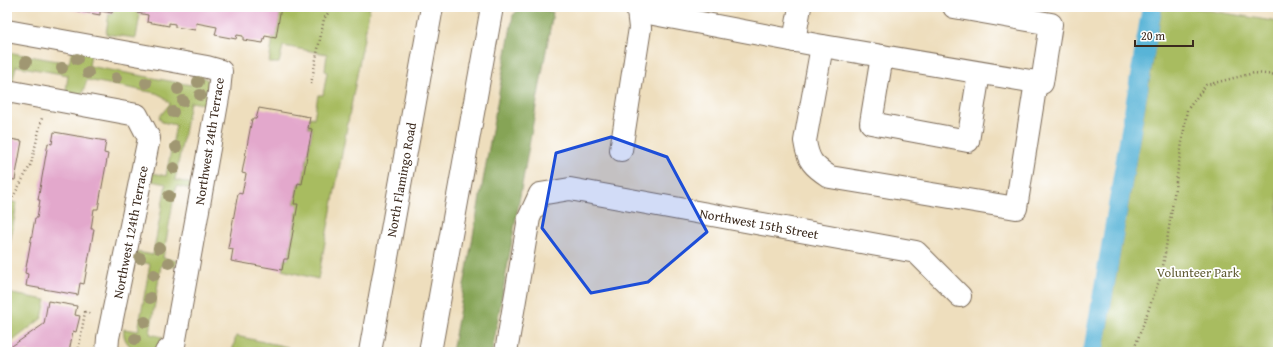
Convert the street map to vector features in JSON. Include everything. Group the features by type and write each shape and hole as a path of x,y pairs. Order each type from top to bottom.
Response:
{"main road":[{"name":"North Flamingo Road","path":"370,352 432,7"},
{"path":"430,352 492,7"},
{"path":"794,40 800,7"},
{"path":"621,150 640,28 637,9 822,46 1042,84 1051,24 954,7"},
{"name":"Northwest 24th Terrace","path":"7,31 207,67 221,71 219,92 174,345 166,352"},
{"path":"822,46 805,141 807,153 811,162 830,177 1016,208 1036,82"},
{"path":"882,56 871,123 968,140 979,73"},
{"name":"Northwest 124th Terrace","path":"7,91 137,115 149,138 108,338 107,352"},
{"name":"Northwest 15th Street","path":"506,352 529,218 540,194 570,189 916,252 960,296"}],"path":[{"path":"311,84 324,19 332,7"},
{"path":"1133,352 1162,273 1187,110 1206,85 1254,73 1278,75"},
{"path":"35,116 49,118"},
{"path":"7,208 31,164 42,117"},
{"path":"78,352 86,312 97,315"}],"highlighted area":[{"path":"611,137 667,157 707,232 648,282 591,293 542,228 556,153"}],"green space":[{"path":"113,7 138,7 137,13 140,14 136,38 106,34 109,13 112,13"},
{"path":"281,7 370,7 318,279 282,270 284,259 288,259 298,205 294,203 298,183 302,184 312,129 308,128 310,117 314,118 318,95 323,95 327,72 325,71 327,54 283,46 279,63 269,63 273,37 276,37"},
{"path":"521,7 529,7 553,12 492,352 452,352 513,15"},
{"name":"Volunteer Park","path":"1162,7 1189,7 1278,22 1278,352 1103,352"},
{"path":"72,50 91,53 89,66 191,85 193,74 197,74 208,80 211,88 209,105 190,102 175,180 193,184 191,189 176,186 163,258 177,261 175,267 161,265 150,334 163,337 157,349 142,351 134,349 126,341 124,329 138,331 150,264 135,261 134,256 137,252 153,255 166,184 151,181 152,173 166,176 176,125 162,122 159,117 170,104 164,97 156,93 87,80 82,95 66,92 68,75 16,66 12,83 7,81 7,52 69,63"},
{"path":"7,201 17,203 7,260"},
{"path":"7,293 46,300 42,318 9,344 7,344"},
{"path":"236,336 288,347 287,352 232,352"}],"building":[{"path":"57,7 113,7 112,13 100,11 100,15"},
{"path":"138,7 281,7 276,38 265,36 263,43 243,40 243,36 237,35 236,39 215,35 217,27 196,23 195,30 175,27 175,24 169,23 169,26 147,22 148,15 137,13"},
{"path":"259,108 310,117 308,128 312,129 302,184 298,183 294,204 298,204 288,259 284,259 282,270 231,261 233,249 228,248 238,193 242,194 246,174 242,173 252,119 256,119"},
{"path":"7,132 11,132 10,139 22,141 15,180 7,179"},
{"path":"54,132 106,141 104,153 108,154 98,209 94,209 91,229 94,229 84,284 80,283 78,295 26,286 28,274 25,273 35,218 37,218 40,200 38,200 48,143 52,144"},
{"path":"48,301 77,306 75,315 80,316 76,332 73,331 69,352 7,352 7,347 9,348 44,324"}],"waterway":[{"path":"1093,352 1152,7"}]}
